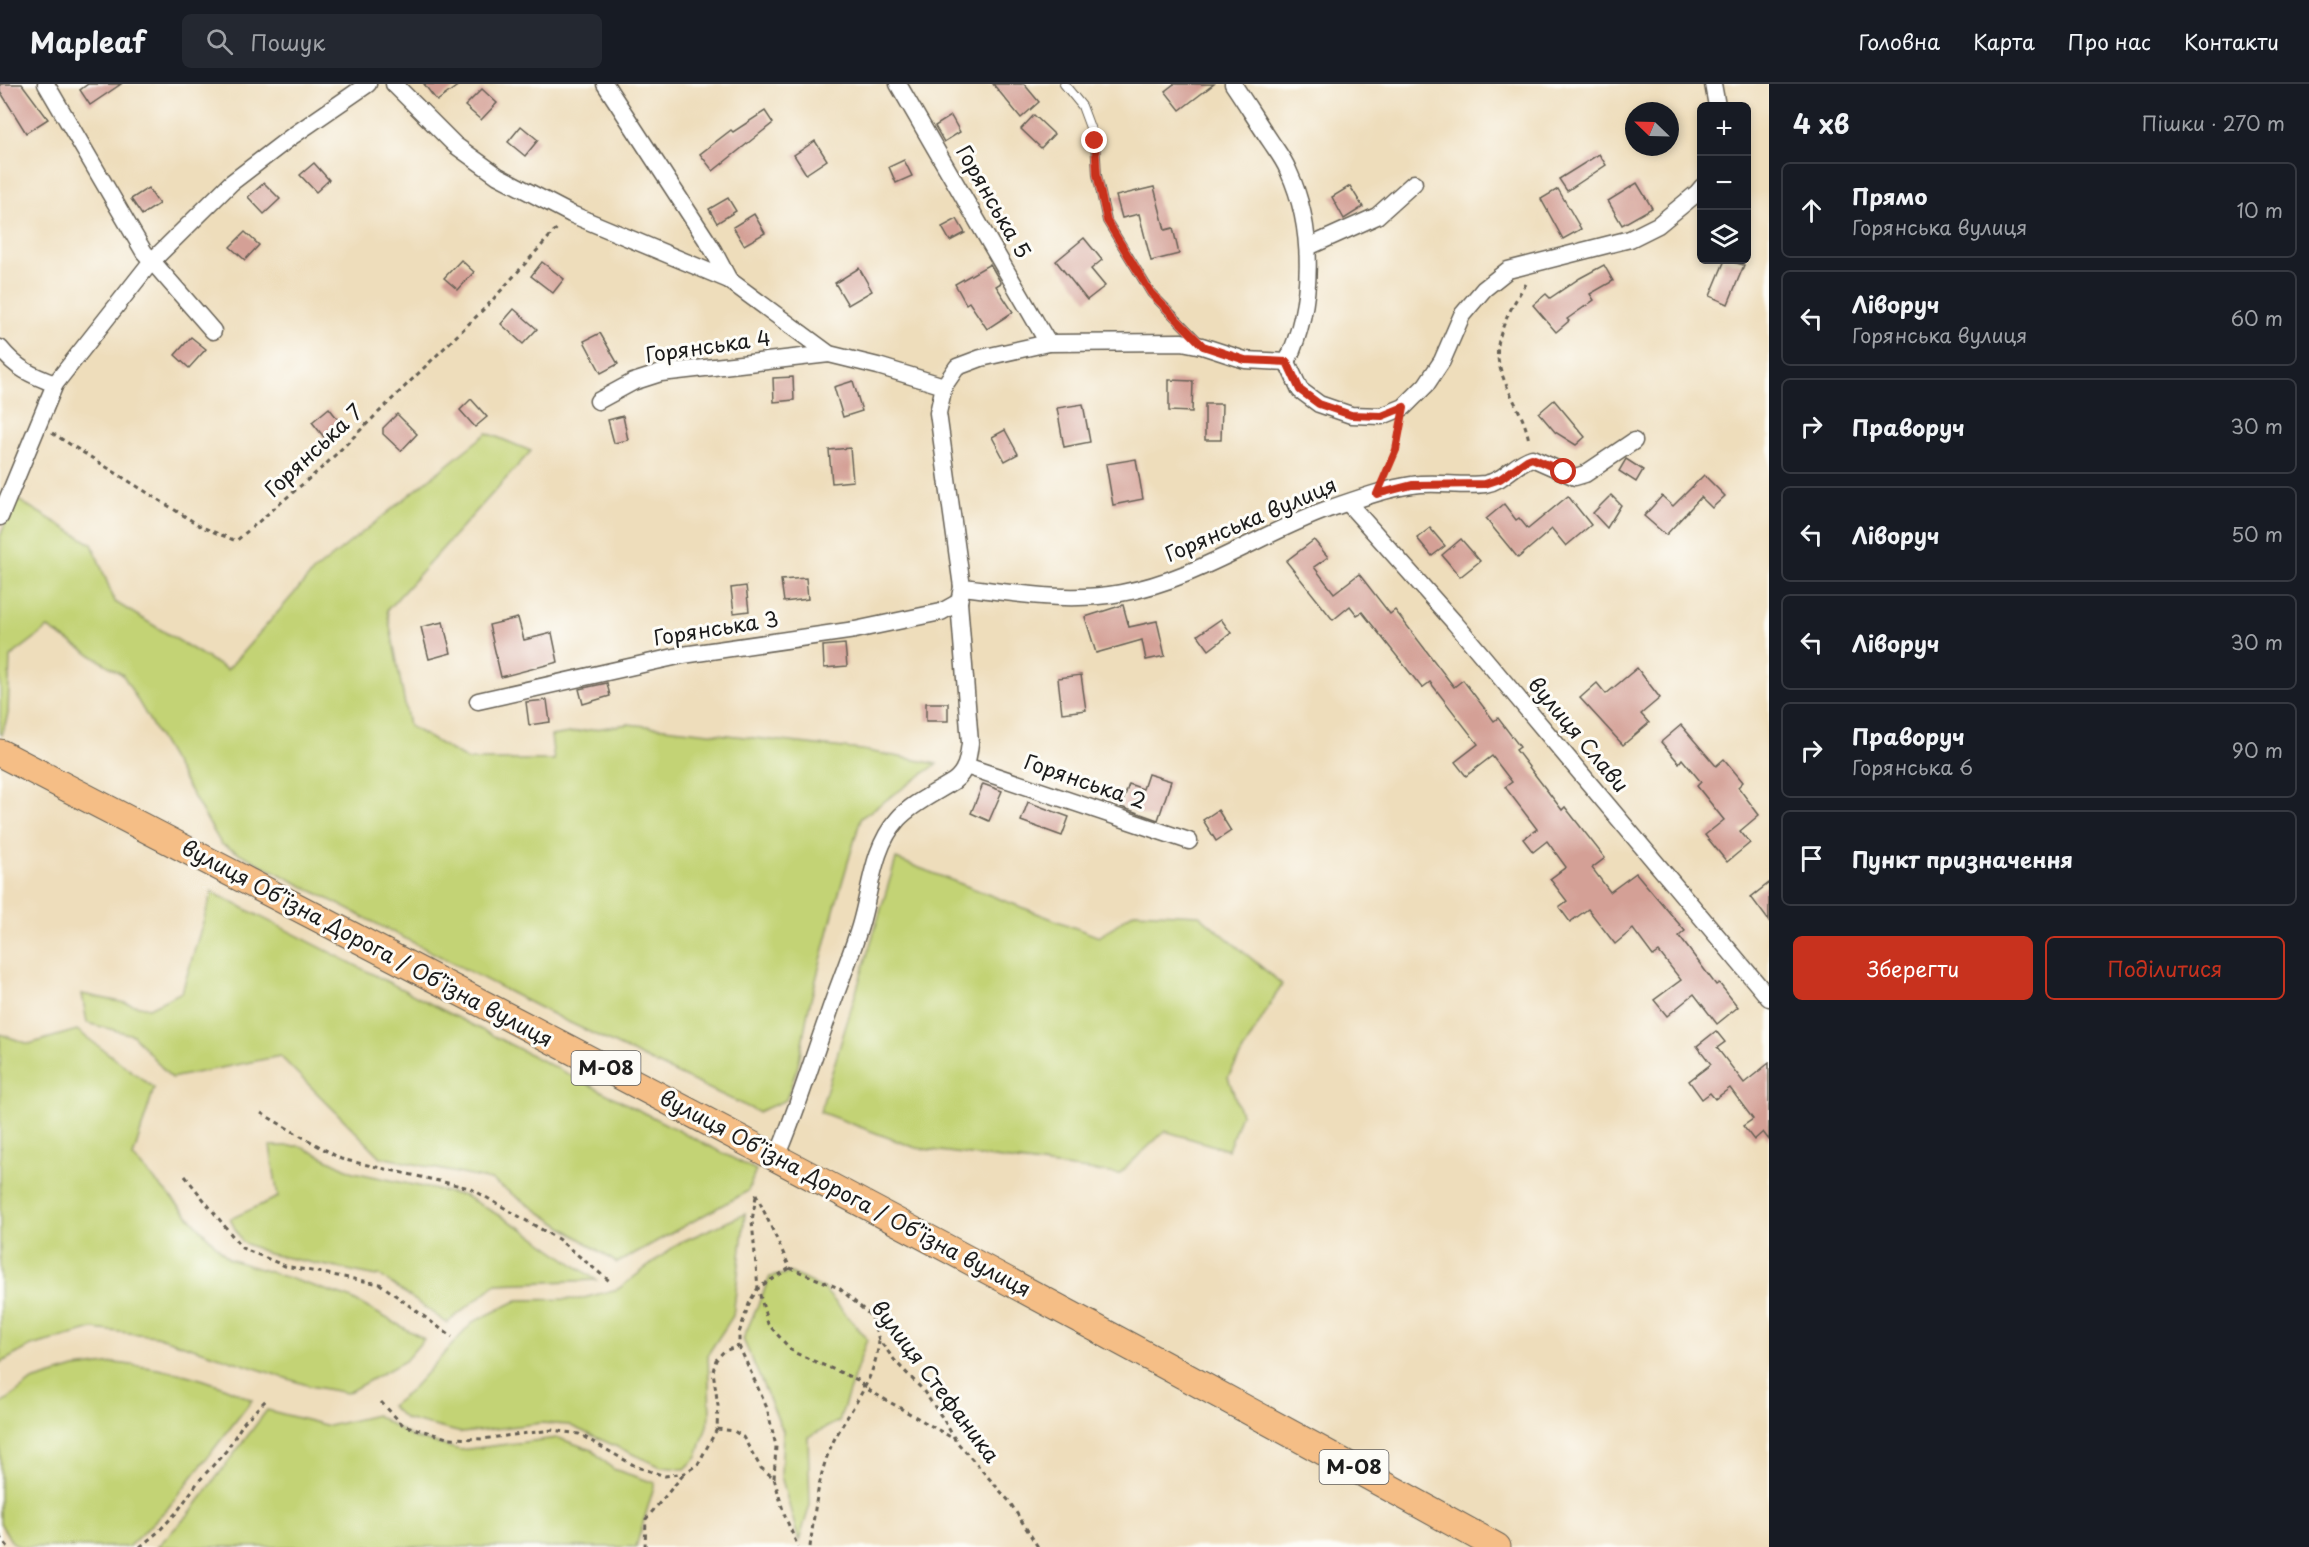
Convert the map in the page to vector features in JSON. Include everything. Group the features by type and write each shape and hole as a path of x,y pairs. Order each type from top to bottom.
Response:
{"highway":[{"name":"вулиця Обʼїзна Дорога / Обʼїзна вулиця","path":"0,753 777,1157 1210,1388 1497,1547"}],"street":[{"path":"46,84 144,252 213,331"},
{"path":"0,517 37,424 56,384 151,262 231,183 291,136 368,84"},
{"path":"394,84 464,151 498,176 571,214 729,280 829,354 944,386"},
{"path":"605,84 713,250 729,280"},
{"name":"Горянська 5","path":"898,84 1048,343"},
{"path":"1233,84 1288,169 1303,212 1308,247 1304,315 1298,340 1287,362"},
{"path":"1713,84 1716,102"},
{"path":"1308,247 1377,216 1414,183"},
{"path":"1287,362 1300,390 1319,404 1351,415 1371,416 1382,416 1404,407 1426,385 1442,362 1462,315 1484,289 1508,270 1630,239 1658,225 1697,194"},
{"path":"777,1157 794,1118 860,926 877,856 885,838 906,811 954,781 966,766 970,743 961,595 938,413 944,386 957,367 981,358 1048,343 1182,342 1203,346 1245,360 1287,362"},
{"path":"0,348 13,364 22,370 56,384"},
{"name":"Горянська 4","path":"598,400 633,382 661,373 829,354"},
{"path":"1532,458 1575,477 1585,474 1634,441"},
{"name":"Горянська вулиця","path":"961,595 1049,598 1121,593 1184,574 1260,537 1311,516 1377,494 1412,485 1485,484 1500,479 1532,458"},
{"name":"вулиця Слави","path":"1349,504 1454,622 1769,998"},
{"name":"Горянська 3","path":"478,701 683,655 855,630 941,612 961,595"},
{"name":"Горянська 2","path":"966,766 1189,841"}],"lane":[{"path":"1064,84 1082,106 1095,141 1097,175 1107,221 1151,293 1203,346"}],"path":[{"name":"Горянська 7","path":"37,424 202,527 236,541 333,457 487,306 571,214"},
{"path":"1532,458 1528,430 1497,356 1501,334 1515,300 1538,263"},
{"path":"1377,494 1396,450 1404,407"},
{"path":"261,1113 341,1159 470,1188 558,1239 612,1283"},
{"path":"185,1176 242,1248 285,1266 380,1284 452,1337"},
{"path":"798,1547 784,1514 774,1478 776,1446 767,1407 739,1346 739,1333 750,1301 758,1288 790,1268 756,1194 752,1221 758,1288 768,1324 793,1352 858,1380 865,1388 956,1441"},
{"name":"вулиця Стефаника","path":"790,1268 838,1288 871,1316 879,1340 922,1389 956,1441 1009,1501 1038,1547"},
{"path":"810,1547 821,1477 834,1439 865,1388 877,1360 879,1340"},
{"path":"645,1547 646,1519 685,1473 698,1464 717,1429 718,1406 713,1371 716,1360 724,1351 739,1346"},
{"path":"140,1547 177,1512 198,1482 226,1451 244,1422 268,1398"},
{"path":"381,1402 403,1425 447,1438 482,1439 552,1431 579,1434 637,1467 665,1476 685,1473"},
{"path":"717,1429 734,1431 743,1437 761,1467 774,1478"},
{"path":"0,1536 8,1547"}],"green space":[{"path":"487,433 531,451 387,610 409,726 468,760 554,760 551,736 628,724 862,750 937,764 861,818 808,1011 798,1066 786,1100 758,1112 564,1020 221,844 123,675 48,628 10,657 8,714 2,735 0,733 0,537 15,498 92,544 115,602 227,670 313,572"},
{"path":"896,859 1099,937 1134,912 1199,915 1282,984 1228,1077 1241,1114 1228,1150 1165,1131 1119,1174 916,1148 820,1112"},
{"path":"212,892 756,1170 748,1191 617,1263 491,1180 381,1157 280,1056 171,1078 133,1035 87,1023 82,994 149,1008 182,992"},
{"path":"77,1030 154,1088 133,1157 229,1259 350,1298 424,1339 405,1361 347,1393 310,1386 156,1336 93,1329 31,1346 0,1363 0,1034 29,1044"},
{"path":"270,1146 300,1146 353,1172 465,1196 523,1229 596,1280 496,1284 447,1323 382,1277 269,1254 242,1242 230,1219 278,1197"},
{"path":"745,1214 733,1316 708,1354 710,1416 697,1457 685,1469 661,1467 569,1425 541,1423 462,1433 405,1419 391,1406 409,1392 473,1322 518,1300 580,1299 618,1289 679,1243"},
{"path":"791,1273 824,1289 867,1339 839,1421 808,1437 810,1505 799,1541 781,1476 783,1431 743,1339 770,1277"},
{"path":"115,1363 202,1379 252,1400 168,1508 128,1547 20,1547 11,1541 0,1523 0,1405 32,1381 75,1368"},
{"path":"267,1410 329,1426 376,1415 412,1437 460,1450 558,1438 592,1450 613,1469 655,1483 636,1547 157,1547 189,1514"}],"building":[{"path":"0,84 22,84 48,119 26,133 0,91"},
{"path":"88,84 121,84 90,105 80,90"},
{"path":"424,84 460,84 437,101"},
{"path":"993,84 1024,84 1039,102 1021,118"},
{"path":"1174,84 1214,84 1180,110 1165,91"},
{"path":"482,89 497,103 481,120 465,106"},
{"path":"765,111 773,123 713,171 700,154 731,130 733,132"},
{"path":"1034,115 1054,134 1041,148 1021,129"},
{"path":"951,116 960,132 944,142 935,126"},
{"path":"521,126 538,140 525,156 508,142"},
{"path":"815,141 827,160 806,174 794,155"},
{"path":"1599,154 1606,165 1567,191 1559,179"},
{"path":"904,160 912,176 896,183 889,167"},
{"path":"314,163 329,180 316,192 300,175"},
{"path":"264,183 280,199 264,214 248,197"},
{"path":"1637,183 1652,208 1622,225 1608,201"},
{"path":"1350,186 1363,207 1344,219 1332,197"},
{"path":"1154,187 1165,230 1173,228 1179,254 1151,261 1139,214 1122,218 1116,196"},
{"path":"148,188 159,204 142,215 131,199"},
{"path":"1558,189 1581,229 1563,239 1541,199"},
{"path":"728,198 736,211 717,223 709,209"},
{"path":"754,214 765,233 744,245 733,227"},
{"path":"957,219 965,233 950,241 942,227"},
{"path":"245,232 259,245 245,260 230,247"},
{"path":"1084,238 1102,260 1091,269 1105,286 1087,300 1056,261"},
{"path":"461,260 474,272 458,290 444,278"},
{"path":"542,262 564,279 553,293 531,276"},
{"path":"990,264 1001,283 996,286 1013,312 987,329 969,302 966,304 955,284"},
{"path":"1723,264 1744,265 1728,304 1710,296"},
{"path":"1604,265 1613,281 1590,294 1594,300 1567,319 1569,321 1556,332 1533,305 1546,294 1550,298"},
{"path":"859,268 872,291 848,305 835,283"},
{"path":"514,309 537,329 523,344 501,324"},
{"path":"600,333 618,364 601,373 584,341"},
{"path":"191,337 206,349 189,368 175,355"},
{"path":"793,377 794,400 774,402 773,378"},
{"path":"1169,380 1193,381 1192,412 1169,411"},
{"path":"853,381 862,411 843,417 834,387"},
{"path":"471,399 487,417 475,427 460,410"},
{"path":"1554,400 1585,437 1576,445 1555,432 1539,413"},
{"path":"1083,404 1090,442 1064,447 1057,408"},
{"path":"1205,404 1222,404 1221,440 1205,440"},
{"path":"329,408 344,427 327,441 312,422"},
{"path":"397,414 417,434 401,451 383,434 383,428"},
{"path":"623,416 628,440 614,443 608,420"},
{"path":"1005,430 1018,454 1005,461 992,437"},
{"path":"850,448 853,481 832,483 829,450"},
{"path":"1136,459 1143,499 1113,505 1106,464"},
{"path":"1626,459 1643,470 1636,482 1619,471"},
{"path":"1704,475 1725,496 1712,508 1701,497 1666,535 1644,516 1662,496 1673,506"},
{"path":"1611,495 1621,505 1607,528 1593,513"},
{"path":"1568,496 1591,525 1566,546 1552,529 1518,558 1486,519 1504,504 1516,520 1519,518 1528,529"},
{"path":"1430,528 1445,546 1432,556 1417,538"},
{"path":"1461,539 1480,561 1460,577 1442,555"},
{"path":"1314,540 1328,557 1314,567 1334,593 1359,574 1390,614 1395,610 1454,687 1463,680 1494,721 1498,718 1520,747 1516,750 1562,810 1565,807 1605,858 1592,868 1610,892 1636,873 1685,931 1679,936 1716,985 1719,983 1738,1007 1717,1024 1694,994 1667,1016 1654,1000 1681,980 1659,952 1653,956 1633,929 1615,944 1588,909 1570,922 1559,907 1567,901 1550,879 1566,867 1547,841 1533,852 1523,839 1537,829 1505,787 1512,782 1492,756 1466,776 1455,762 1478,744 1430,682 1422,688 1362,612 1357,615 1350,606 1333,620 1286,561"},
{"path":"806,578 808,599 784,602 781,580"},
{"path":"746,586 749,611 734,613 731,588"},
{"path":"1123,605 1129,627 1157,621 1165,656 1146,660 1142,640 1096,653 1085,617"},
{"path":"518,618 524,640 552,633 558,662 501,677 489,625"},
{"path":"1221,619 1231,633 1209,650 1198,635"},
{"path":"443,622 451,653 429,659 421,627"},
{"path":"845,644 847,666 824,668 823,646"},
{"path":"1637,668 1660,698 1641,714 1649,723 1623,745 1580,698 1597,683 1606,694"},
{"path":"1081,675 1086,710 1062,713 1058,678"},
{"path":"607,683 610,696 583,704 579,689"},
{"path":"547,700 550,722 529,725 526,702"},
{"path":"926,703 948,703 948,721 926,721"},
{"path":"1681,725 1716,766 1724,759 1743,782 1738,787 1759,815 1740,831 1750,843 1727,862 1705,835 1724,820 1697,786 1701,782 1682,759 1679,763 1661,742"},
{"path":"1148,774 1171,781 1158,820 1121,807 1129,784 1143,789"},
{"path":"983,784 1002,791 989,821 971,813"},
{"path":"1028,802 1069,817 1062,836 1021,821"},
{"path":"1218,810 1231,831 1216,841 1203,820"},
{"path":"1769,883 1769,921 1751,897"},
{"path":"1716,1031 1725,1042 1717,1048 1744,1083 1769,1063 1769,1140 1763,1132 1754,1140 1743,1126 1753,1119 1730,1088 1715,1099 1710,1093 1702,1099 1689,1081 1711,1064 1697,1046"}],"route":[{"path":"1095,141 1097,175 1107,221 1151,293 1203,346 1245,360 1287,362 1300,390 1319,404 1351,415 1382,416 1404,407 1396,450 1377,494 1412,485 1485,484 1500,479 1532,458 1564,472"}]}
